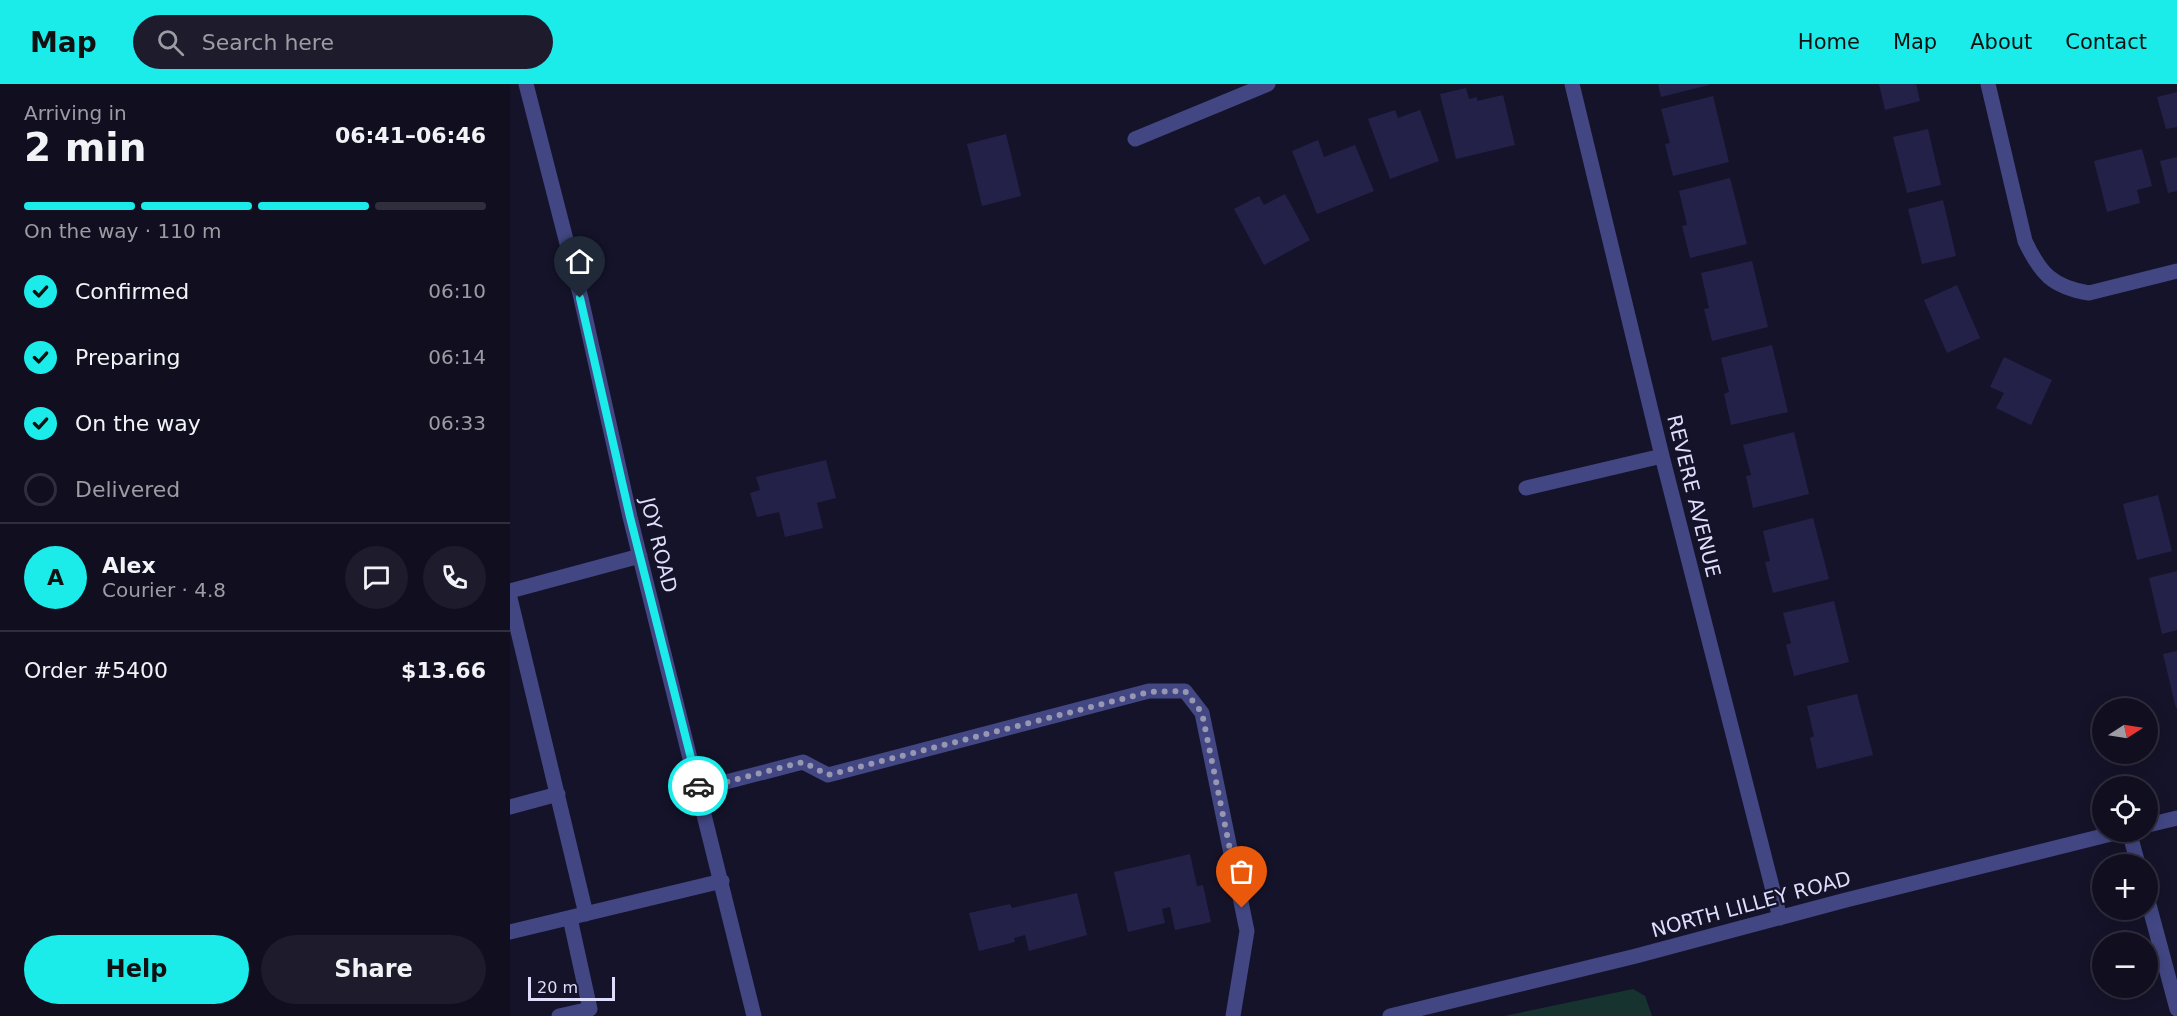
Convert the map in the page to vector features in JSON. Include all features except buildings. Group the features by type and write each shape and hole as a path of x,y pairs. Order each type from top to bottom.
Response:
{"street":[{"name":"JOY ROAD","path":"526,84 754,1016"},
{"path":"1135,139 1268,84"},
{"name":"REVERE AVENUE","path":"1572,84 1662,456 1780,918"},
{"path":"1988,84 2025,241 2035,263 2048,277 2074,291 2089,293 2177,271"},
{"path":"1526,488 1662,456"},
{"path":"510,591 640,556"},
{"path":"510,598 586,914"},
{"path":"699,789 803,762 828,775 1149,692 1185,691 1202,713 1246,931 1233,1016"},
{"path":"510,807 558,794"},
{"path":"2158,823 2177,818"},
{"name":"NORTH LILLEY ROAD","path":"1390,1016 1625,959 1846,900 2092,839"},
{"path":"510,932 722,881"},
{"path":"559,1016 591,1012 570,918"},
{"path":"2153,920 2177,1009"}],"green space":[{"path":"1633,989 1645,996 1652,1016 1504,1016"}],"way so far":[{"path":"698,786 699,789 803,762 828,775 1149,692 1185,691 1202,713 1242,908"}],"route":[{"path":"580,298 630,517 698,786"}]}
